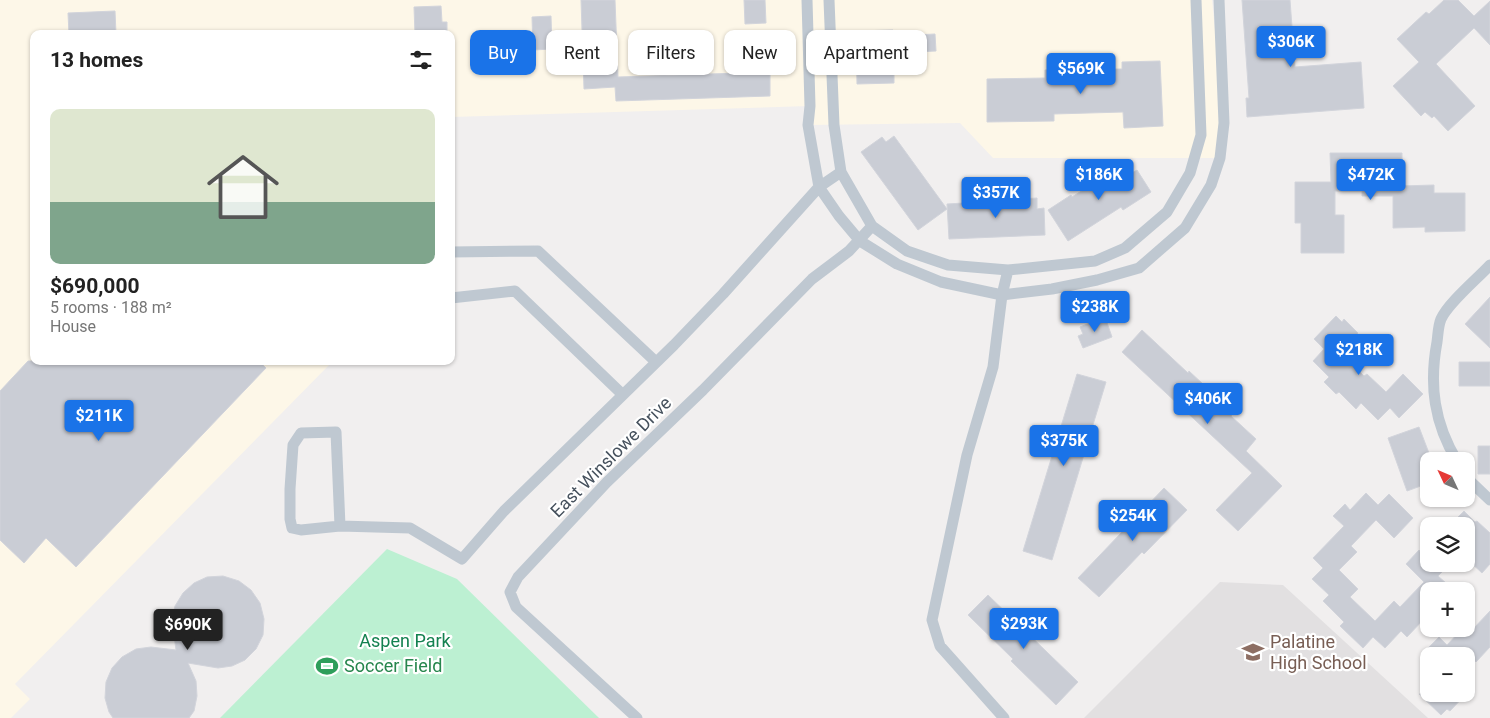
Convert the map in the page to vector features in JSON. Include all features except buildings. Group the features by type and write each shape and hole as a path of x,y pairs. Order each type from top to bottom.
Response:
{"street":[{"path":"807,0 810,106 808,125 819,187 839,216 860,241 897,264 941,282 1002,295 1052,289 1097,280 1138,268 1185,228 1211,185 1220,158 1224,123 1218,0"},
{"path":"829,0 834,125 841,172 872,226 907,251 948,265 1008,270 1095,261 1125,248 1167,212 1190,172 1201,135 1196,0"},
{"path":"1201,135 1222,137"},
{"name":"East Winslowe Drive","path":"340,526 410,528 462,559 504,511 723,294 819,187 841,172"},
{"name":"East Winslowe Drive","path":"637,718 516,608 510,592 518,577 607,482 703,390 812,279 849,251 872,226"},
{"path":"455,252 538,251 656,362"},
{"path":"1452,452 1442,434 1436,412 1433,362 1440,321 1448,309 1490,265"},
{"path":"1004,718 940,646 932,620 967,455 994,367 1002,295 1008,270"},
{"name":"East Winslowe Drive","path":"455,298 515,291 623,394"},
{"path":"336,432 340,526 301,530 292,528 290,519 290,490 293,445 302,433 336,432"},
{"path":"1475,484 1490,500"}],"shaded area":[{"path":"0,0 1212,0 1224,123 1220,158 993,158 960,123 808,125 809,106 455,117 455,30 30,30 30,365 329,365 15,684 30,699 11,718 0,718"},
{"name":"Palatine High School","path":"1220,582 1283,585 1428,718 1084,718"}],"green space":[{"name":"Aspen Park","path":"387,549 457,579 599,718 220,718"}],"place":[{"name":"Palatine High School","path":"1253,652"},
{"name":"Soccer Field","path":"327,666"}]}
